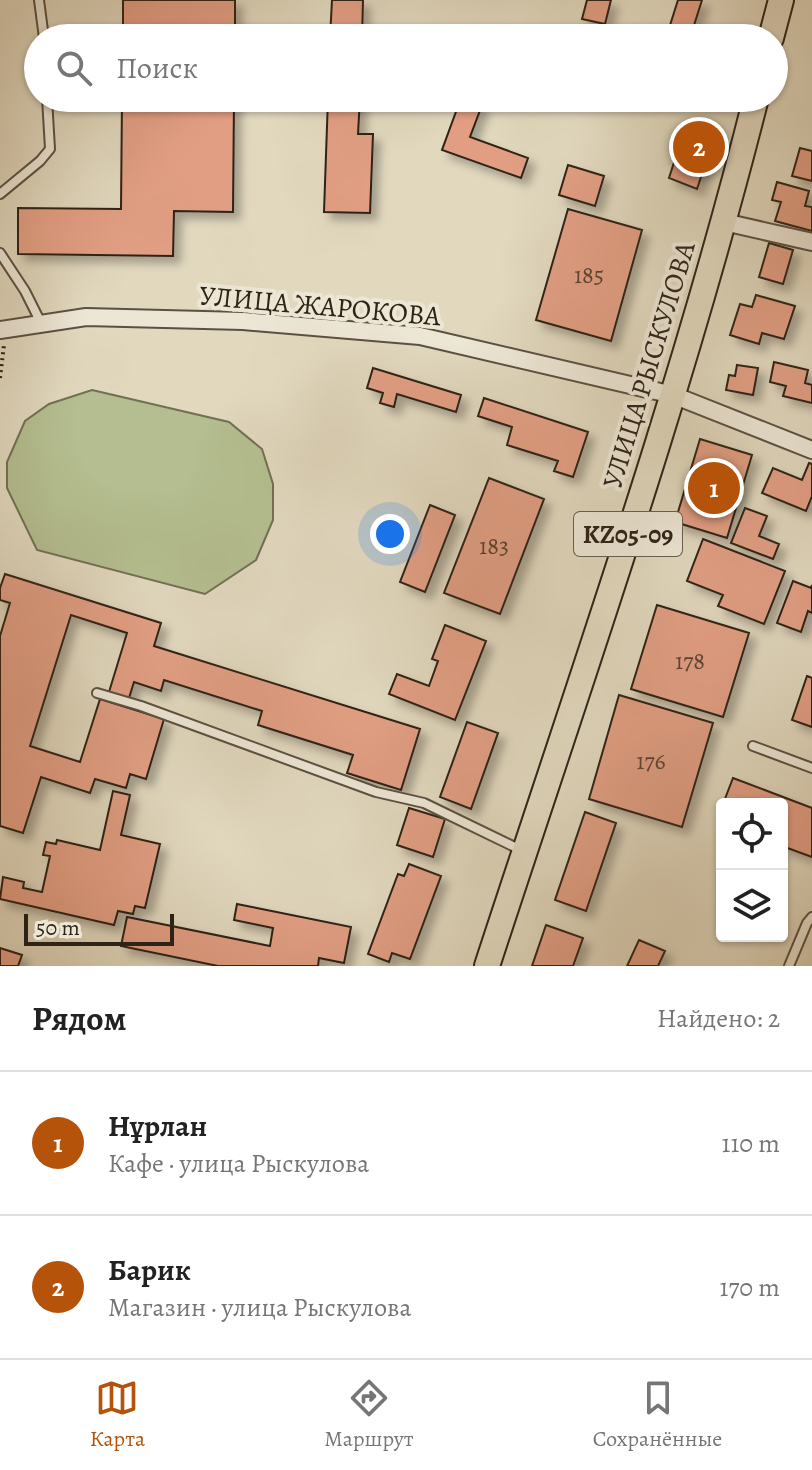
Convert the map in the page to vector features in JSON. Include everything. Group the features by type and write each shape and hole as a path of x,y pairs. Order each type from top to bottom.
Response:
{"main road":[{"path":"775,24 781,0"},
{"name":"УЛИЦА РЫСКУЛОВА","path":"487,966 673,395 752,112"}],"street":[{"path":"724,222 812,242"},
{"name":"УЛИЦА ЖАРОКОВА","path":"3,330 86,317 243,321 420,336 673,395 812,450"}],"lane":[{"path":"39,0 42,24"},
{"path":"0,194 50,149 48,112"},
{"path":"0,253 25,291 41,324"},
{"path":"97,693 141,706 376,792 424,803 524,851"},
{"path":"753,746 812,768"},
{"path":"789,966 812,917"}],"path":[{"path":"0,378 3,330"}],"green space":[{"path":"92,390 229,422 262,449 273,484 273,520 256,560 205,594 37,550 7,488 7,462 25,421 49,404"}],"building":[{"path":"123,0 235,0 235,24 123,24"},
{"path":"332,0 363,0 362,24 331,24"},
{"path":"587,0 611,0 605,24 582,19"},
{"path":"678,0 702,0 694,24 670,24"},
{"path":"122,112 234,112 233,212 174,211 173,256 18,254 18,208 121,209"},
{"path":"328,112 359,112 358,134 373,134 370,213 324,212"},
{"path":"456,112 479,112 470,137 528,158 521,178 442,150"},
{"path":"684,132 713,141 697,189 669,178"},
{"path":"800,148 812,151 812,181 792,176"},
{"path":"568,165 604,176 595,206 559,195"},
{"path":"777,182 809,191 805,206 812,207 812,231 775,221 781,202 772,200"},
{"path":"568,209 642,230 611,341 536,320"},
{"path":"769,243 793,250 783,284 759,277"},
{"path":"756,295 795,306 784,339 762,333 759,344 730,335 740,304 752,307"},
{"path":"774,362 808,370 805,383 812,385 812,403 783,396 786,386 770,382"},
{"path":"737,365 758,368 753,395 726,390 729,375 735,376"},
{"path":"373,368 461,395 456,412 397,394 394,407 380,403 383,393 367,388"},
{"path":"484,398 588,432 573,477 554,471 558,461 507,445 512,427 478,416"},
{"path":"700,439 752,455 727,538 675,522"},
{"path":"809,463 812,464 812,496 806,511 762,493 773,468 802,480"},
{"path":"489,478 544,499 500,614 444,593"},
{"path":"430,505 455,515 425,592 400,582"},
{"path":"745,508 767,516 759,536 779,544 773,559 731,543"},
{"path":"703,539 785,571 764,624 718,606 723,595 687,581"},
{"path":"5,574 161,623 154,646 420,729 401,790 347,773 353,755 258,725 262,711 164,680 161,691 134,682 129,698 109,692 127,633 71,615 30,746 80,762 100,699 164,719 146,779 130,774 126,788 95,779 90,793 41,777 23,833 0,826 0,636 10,603 0,600"},
{"path":"793,581 811,588 812,585 812,613 808,611 801,632 777,623"},
{"path":"657,605 749,633 723,717 631,689"},
{"path":"445,625 486,641 455,720 389,694 397,674 429,686 438,661 432,659"},
{"path":"807,676 812,678 812,727 792,720"},
{"path":"619,695 713,723 682,827 589,799"},
{"path":"467,722 498,733 471,809 440,797"},
{"path":"733,778 786,798 725,798"},
{"path":"113,791 130,795 121,835 160,844 145,908 135,906 133,914 118,911 114,925 0,899 3,877 24,882 23,888 42,892 50,856 43,855 46,842 56,844 57,840 100,850"},
{"path":"788,799 812,808 812,857 788,848"},
{"path":"409,808 445,819 433,857 397,845"},
{"path":"585,812 616,823 586,911 555,900"},
{"path":"409,864 441,876 410,959 392,953 389,962 368,954 398,874 404,876"},
{"path":"237,904 351,927 344,963 319,958 318,966 218,966 121,946 127,917 270,946 273,928 234,920"},
{"path":"546,925 583,938 573,966 532,966"},
{"path":"639,940 665,951 658,966 627,966"},
{"path":"0,948 22,955 18,966 0,966"}],"place":[{"name":"Барик","path":"699,147"},
{"name":"Нұрлан","path":"714,488"}]}
